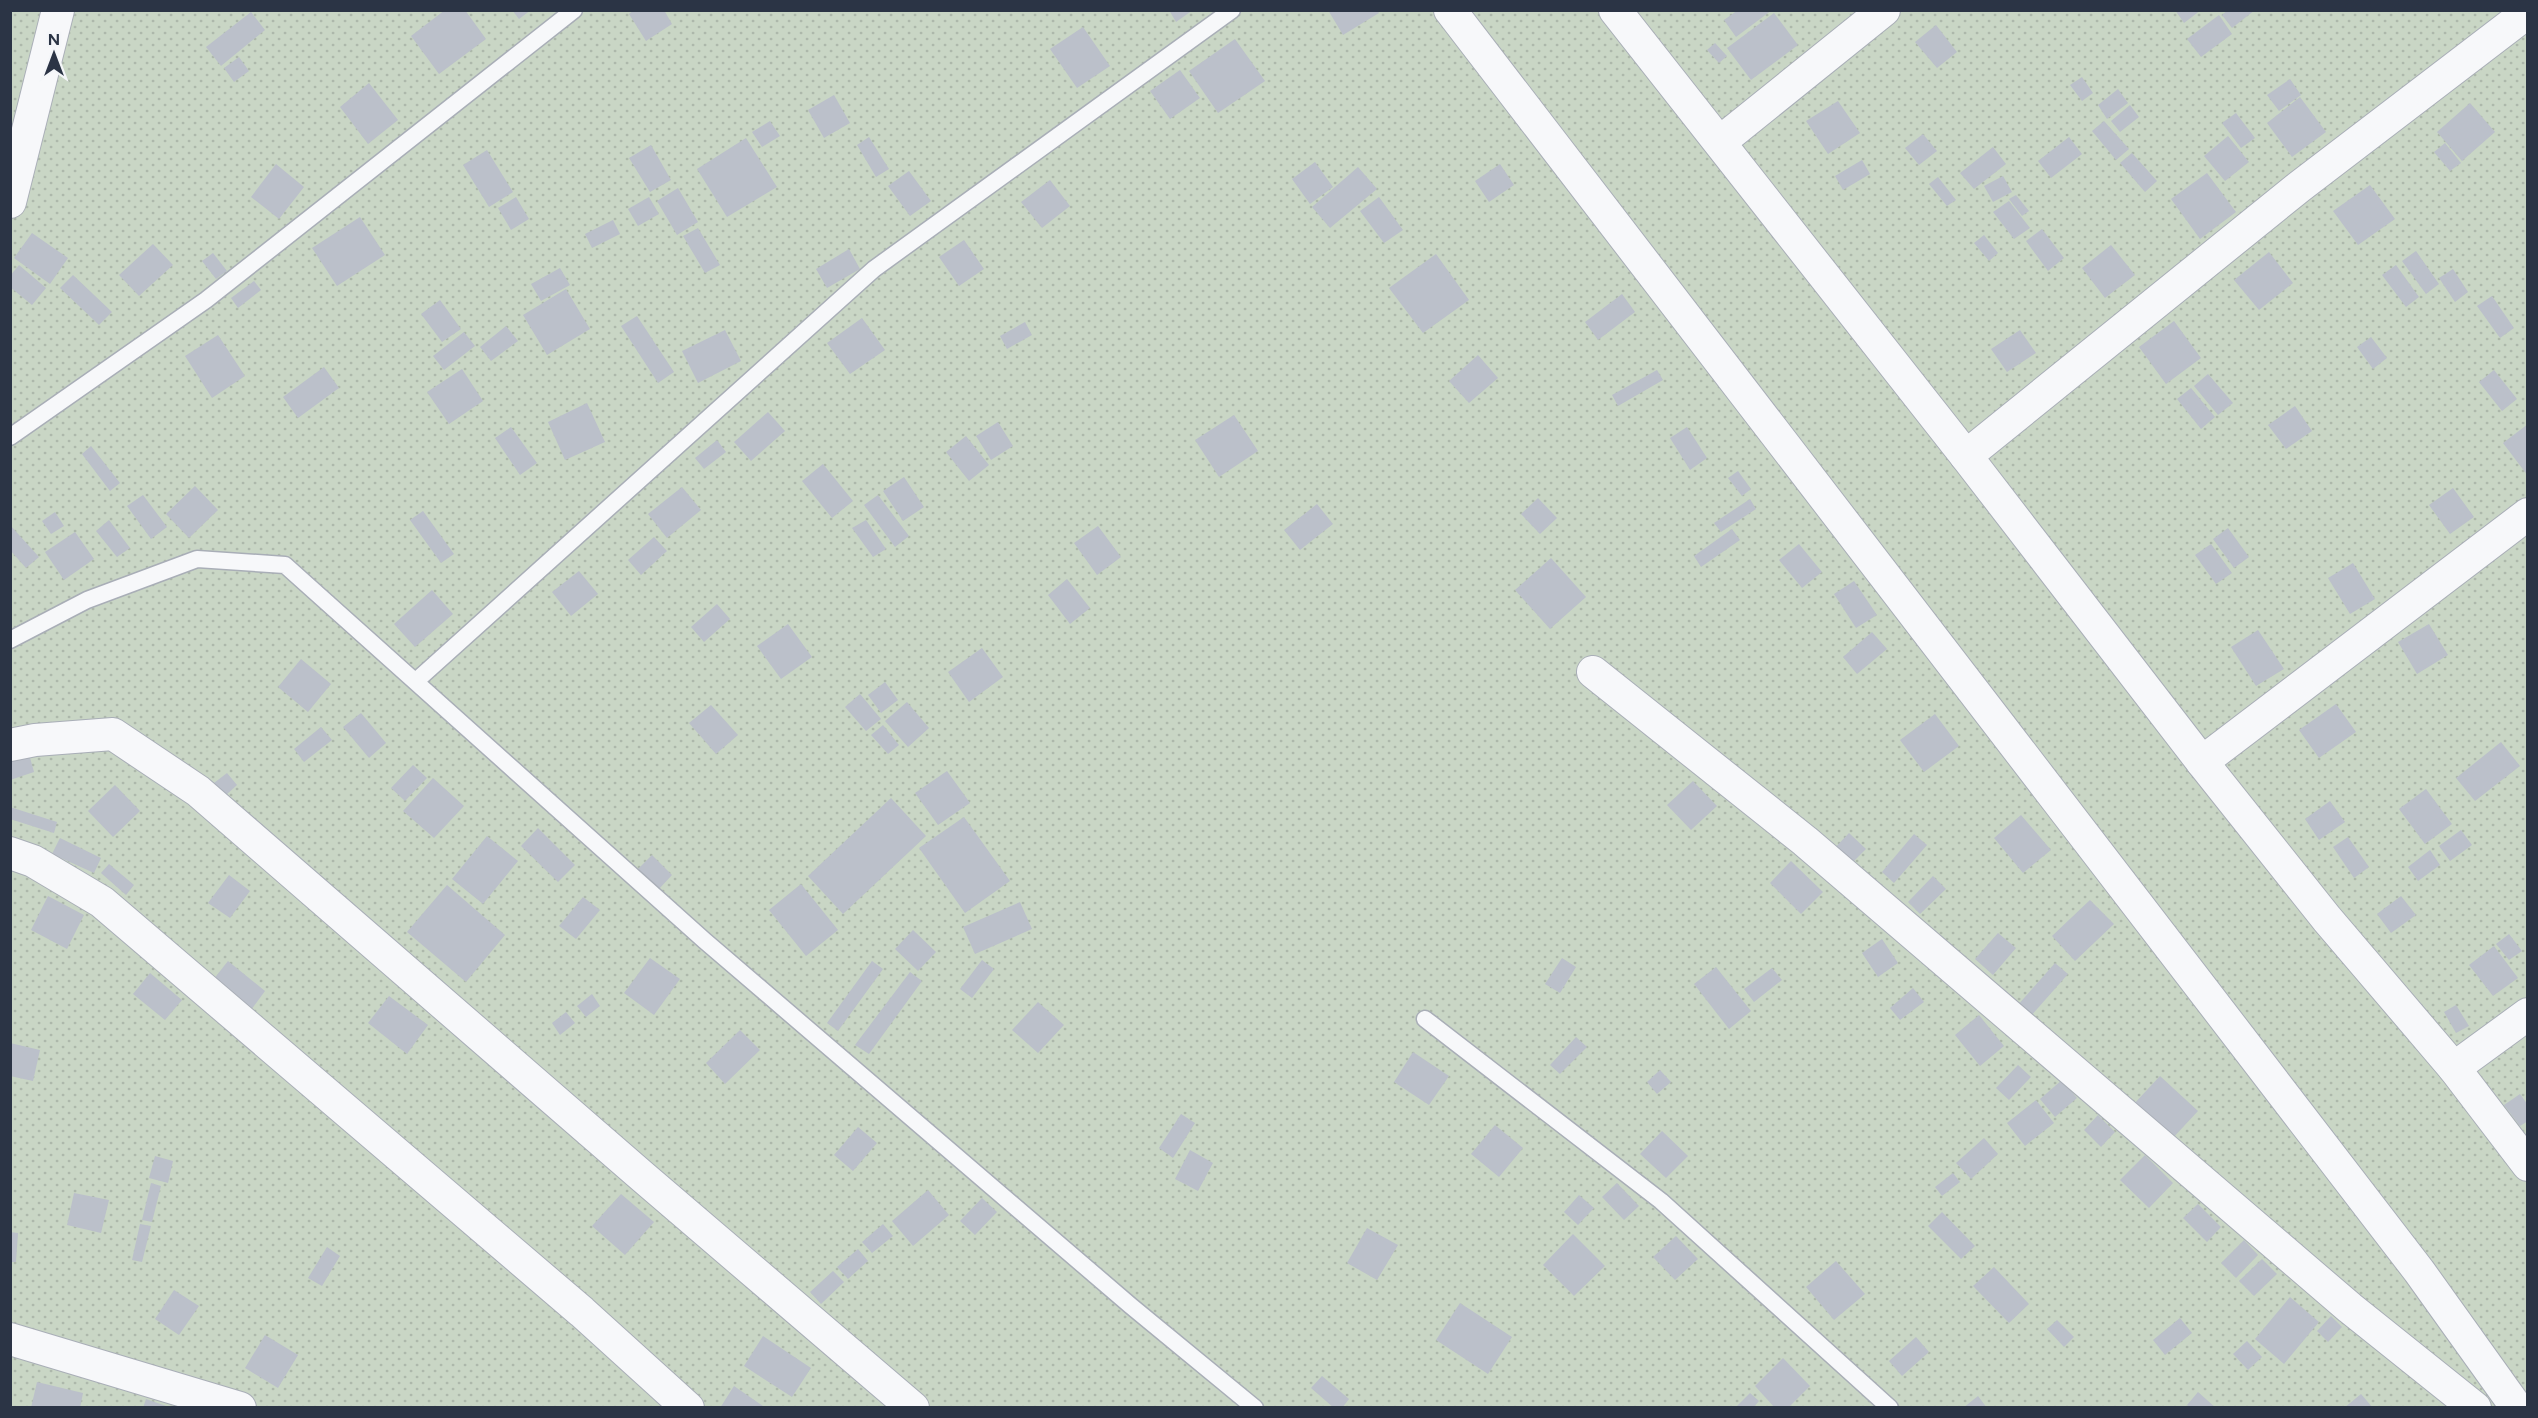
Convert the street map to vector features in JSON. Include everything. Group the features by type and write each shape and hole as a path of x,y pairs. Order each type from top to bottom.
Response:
{"street":[{"path":"10,202 58,10"},
{"path":"1450,10 2411,1262 2517,1407"},
{"path":"1615,10 2202,762 2327,919 2454,1068 2528,1165"},
{"path":"1720,142 1884,10"},
{"path":"1965,456 2299,187 2528,12"},
{"path":"2202,762 2528,514"},
{"path":"1593,672 1805,841 2350,1308 2475,1407"},
{"path":"10,746 35,740 113,734 198,791 634,1170 913,1407"},
{"path":"10,853 33,861 102,902 582,1312 688,1407"},
{"path":"2454,1068 2528,1014"},
{"path":"10,1339 240,1407"}],"lane":[{"path":"10,437 206,300 574,10"},
{"path":"416,681 874,269 1232,10"},
{"path":"10,640 87,600 197,559 285,565 714,949 1131,1306 1255,1407"},
{"path":"1425,1019 1661,1200 1890,1407"}],"green space":[{"path":"11,11 2527,11 2527,1407 11,1407"}],"building":[{"path":"445,10 465,10 486,39 439,74 411,36"},
{"path":"512,10 531,10 519,19"},
{"path":"634,10 664,10 672,24 646,41 629,14"},
{"path":"1169,10 1193,10 1176,22"},
{"path":"1328,10 1377,10 1379,13 1343,35"},
{"path":"1738,10 1772,10 1736,37 1724,20"},
{"path":"2175,10 2201,10 2184,23"},
{"path":"2228,10 2255,10 2232,28 2222,15"},
{"path":"251,12 265,30 221,66 206,47"},
{"path":"1774,13 1798,45 1751,80 1727,48"},
{"path":"2219,15 2232,34 2201,57 2187,39"},
{"path":"1936,25 1957,52 1937,68 1915,42"},
{"path":"1083,27 1110,66 1077,88 1050,49"},
{"path":"1235,39 1265,81 1218,113 1189,71"},
{"path":"1715,43 1727,56 1719,63 1707,50"},
{"path":"239,57 249,71 234,82 224,68"},
{"path":"1180,70 1200,98 1170,119 1150,91"},
{"path":"2082,77 2093,93 2082,101 2070,85"},
{"path":"2290,79 2301,95 2279,111 2267,95"},
{"path":"369,83 398,120 368,144 340,107"},
{"path":"2118,89 2128,103 2107,119 2098,105"},
{"path":"834,95 850,123 824,138 808,110"},
{"path":"2300,97 2326,132 2292,157 2267,123"},
{"path":"1838,101 1860,133 1828,154 1806,121"},
{"path":"2470,103 2495,132 2462,161 2437,132"},
{"path":"2130,105 2139,117 2120,132 2111,121"},
{"path":"2236,113 2255,138 2241,148 2222,123"},
{"path":"770,121 780,136 762,147 752,132"},
{"path":"2104,121 2129,149 2116,160 2092,131"},
{"path":"1923,134 1937,151 1919,165 1905,148"},
{"path":"2228,136 2249,162 2225,181 2204,156"},
{"path":"869,137 889,169 876,177 857,145"},
{"path":"2069,137 2082,154 2051,178 2038,161"},
{"path":"746,138 777,187 727,217 697,169"},
{"path":"2445,143 2461,163 2450,171 2434,152"},
{"path":"651,145 671,180 650,192 629,158"},
{"path":"1993,147 2006,164 1974,189 1960,173"},
{"path":"487,150 513,192 489,207 463,165"},
{"path":"2132,153 2157,181 2145,192 2120,163"},
{"path":"1862,160 1870,174 1843,190 1835,176"},
{"path":"1315,162 1333,187 1310,204 1292,179"},
{"path":"276,164 304,187 279,219 251,197"},
{"path":"1500,164 1514,185 1489,202 1475,181"},
{"path":"1358,167 1377,189 1330,228 1312,207"},
{"path":"909,171 931,201 910,216 888,186"},
{"path":"2207,173 2236,212 2200,239 2171,199"},
{"path":"2003,176 2012,192 1993,202 1984,186"},
{"path":"1938,177 1956,200 1947,206 1929,184"},
{"path":"1050,180 1070,206 1042,228 1021,202"},
{"path":"2370,185 2395,219 2358,245 2333,211"},
{"path":"678,188 698,222 677,235 657,201"},
{"path":"2016,195 2029,211 2022,216 2009,199"},
{"path":"516,197 529,219 511,230 498,208"},
{"path":"649,197 659,214 638,226 628,209"},
{"path":"1379,197 1403,230 1384,243 1360,211"},
{"path":"2009,201 2030,228 2014,239 1993,212"},
{"path":"360,217 385,255 337,286 312,248"},
{"path":"613,220 620,234 592,248 585,234"},
{"path":"698,228 720,265 705,273 683,236"},
{"path":"2042,229 2064,258 2048,271 2026,241"},
{"path":"32,233 68,258 50,284 14,258"},
{"path":"1984,235 1998,253 1989,261 1974,243"},
{"path":"964,240 984,269 959,286 939,257"},
{"path":"153,244 173,265 139,296 119,275"},
{"path":"2111,245 2135,275 2105,298 2082,268"},
{"path":"849,249 860,269 827,288 816,269"},
{"path":"2416,251 2439,284 2426,294 2402,261"},
{"path":"2269,252 2293,283 2259,310 2234,280"},
{"path":"213,253 227,271 216,279 202,261"},
{"path":"1436,254 1469,300 1423,333 1389,288"},
{"path":"19,265 46,288 32,305 10,287 10,276"},
{"path":"2396,265 2419,297 2406,307 2382,275"},
{"path":"560,268 570,285 541,301 531,284"},
{"path":"2453,269 2468,292 2455,302 2439,278"},
{"path":"73,275 112,312 99,325 60,288"},
{"path":"254,281 261,290 238,308 231,298"},
{"path":"566,289 590,329 547,355 523,315"},
{"path":"1622,294 1635,312 1598,340 1585,322"},
{"path":"2492,296 2514,328 2500,338 2477,306"},
{"path":"440,300 461,329 442,342 421,314"},
{"path":"637,316 674,372 658,383 621,326"},
{"path":"862,318 885,350 850,374 827,343"},
{"path":"2174,321 2201,358 2166,384 2139,347"},
{"path":"1025,322 1032,335 1007,349 1000,336"},
{"path":"506,326 518,341 491,361 480,347"},
{"path":"725,330 741,361 698,383 682,351"},
{"path":"2020,330 2036,353 2007,372 1991,349"},
{"path":"464,332 475,346 444,370 433,356"},
{"path":"218,335 245,376 212,398 185,356"},
{"path":"2371,337 2387,358 2373,369 2357,347"},
{"path":"1478,355 1498,378 1469,403 1449,381"},
{"path":"324,367 339,388 298,418 283,397"},
{"path":"462,369 483,401 449,424 427,392"},
{"path":"1657,370 1663,380 1618,406 1612,395"},
{"path":"2494,370 2517,399 2502,411 2479,382"},
{"path":"2208,374 2233,403 2218,415 2194,386"},
{"path":"2191,388 2215,417 2201,429 2177,399"},
{"path":"587,403 605,442 565,460 548,422"},
{"path":"2295,406 2312,431 2286,449 2268,425"},
{"path":"768,412 785,431 751,461 734,442"},
{"path":"1234,415 1258,451 1219,477 1195,440"},
{"path":"998,422 1013,446 991,460 976,436"},
{"path":"2528,424 2528,476 2503,443"},
{"path":"511,427 537,463 520,475 495,438"},
{"path":"1687,427 1707,458 1690,470 1670,438"},
{"path":"966,436 989,465 969,481 946,452"},
{"path":"717,440 726,452 704,469 695,458"},
{"path":"91,446 120,483 110,491 82,454"},
{"path":"823,464 853,501 832,518 802,481"},
{"path":"1738,471 1751,489 1742,496 1728,478"},
{"path":"904,477 924,507 903,521 883,491"},
{"path":"195,486 218,510 189,538 166,514"},
{"path":"682,487 701,510 667,538 648,514"},
{"path":"2453,488 2474,517 2450,534 2429,505"},
{"path":"143,495 167,527 151,539 127,506"},
{"path":"878,495 909,536 895,547 864,505"},
{"path":"1538,498 1557,518 1540,534 1521,514"},
{"path":"1750,499 1756,509 1721,532 1714,523"},
{"path":"1317,504 1333,524 1300,550 1284,530"},
{"path":"423,511 454,554 441,563 410,520"},
{"path":"55,512 64,526 51,534 42,521"},
{"path":"109,520 130,548 117,557 96,531"},
{"path":"866,520 886,549 873,557 852,528"},
{"path":"10,525 39,557 26,568 10,550"},
{"path":"1098,526 1121,557 1097,575 1074,543"},
{"path":"2228,528 2249,557 2234,568 2213,539"},
{"path":"1732,529 1740,540 1701,567 1694,556"},
{"path":"75,532 94,559 64,580 45,552"},
{"path":"654,537 667,551 641,575 628,560"},
{"path":"1799,544 1822,572 1802,588 1779,560"},
{"path":"2211,544 2232,573 2216,584 2195,555"},
{"path":"1551,558 1586,597 1550,629 1515,590"},
{"path":"2353,563 2375,599 2350,614 2328,578"},
{"path":"579,571 598,594 571,616 552,592"},
{"path":"1067,579 1090,608 1070,624 1048,595"},
{"path":"1854,581 1877,615 1856,628 1834,594"},
{"path":"432,590 453,614 415,647 394,624"},
{"path":"717,604 730,619 704,642 691,627"},
{"path":"788,624 812,657 781,679 757,646"},
{"path":"2429,624 2448,655 2417,674 2398,642"},
{"path":"2258,630 2284,669 2256,686 2231,647"},
{"path":"1872,632 1887,649 1857,674 1843,657"},
{"path":"982,648 1003,677 969,702 948,672"},
{"path":"301,659 331,684 308,712 278,687"},
{"path":"885,682 898,700 881,713 868,695"},
{"path":"860,694 881,719 866,731 845,707"},
{"path":"907,702 929,728 908,747 885,721"},
{"path":"2336,704 2356,732 2319,758 2299,730"},
{"path":"711,705 738,735 716,754 689,723"},
{"path":"361,713 386,743 369,758 343,727"},
{"path":"1935,714 1959,746 1924,772 1900,740"},
{"path":"883,725 899,745 888,754 871,735"},
{"path":"321,727 332,740 304,762 294,749"},
{"path":"2501,742 2520,766 2475,801 2456,778"},
{"path":"29,754 34,772 10,780 10,760"},
{"path":"413,765 427,778 405,801 391,788"},
{"path":"947,771 970,803 938,825 915,793"},
{"path":"227,773 237,785 225,796 214,783"},
{"path":"433,778 464,806 434,838 403,811"},
{"path":"1693,781 1717,806 1691,830 1667,805"},
{"path":"115,785 140,811 113,837 88,811"},
{"path":"2426,789 2452,824 2425,844 2399,809"},
{"path":"891,798 926,836 843,914 808,876"},
{"path":"2330,801 2345,822 2319,840 2305,819"},
{"path":"10,807 57,822 54,833 10,819"},
{"path":"2021,815 2051,850 2023,873 1994,838"},
{"path":"964,817 1010,881 965,913 919,848"},
{"path":"538,828 575,865 558,882 521,846"},
{"path":"2461,830 2472,845 2450,861 2439,846"},
{"path":"1849,833 1866,849 1847,868 1831,852"},
{"path":"1914,834 1927,845 1894,883 1882,872"},
{"path":"487,836 518,861 483,904 452,879"},
{"path":"2348,837 2369,867 2354,878 2333,847"},
{"path":"60,838 101,858 94,873 52,854"},
{"path":"2430,850 2440,865 2418,881 2408,867"},
{"path":"652,855 672,875 659,889 638,869"},
{"path":"1791,861 1823,892 1801,914 1770,883"},
{"path":"109,864 134,885 126,895 101,873"},
{"path":"229,875 250,891 230,918 208,903"},
{"path":"1933,876 1946,889 1920,914 1908,902"},
{"path":"801,884 838,930 806,956 769,910"},
{"path":"447,885 505,935 466,982 407,932"},
{"path":"48,896 84,915 67,949 31,930"},
{"path":"2401,896 2416,915 2391,933 2377,914"},
{"path":"583,897 600,910 576,939 559,926"},
{"path":"2090,900 2114,924 2075,961 2052,936"},
{"path":"1020,902 1032,929 975,954 963,927"},
{"path":"913,930 936,952 918,971 895,949"},
{"path":"1998,933 2016,948 1993,975 1975,959"},
{"path":"2509,934 2522,951 2509,960 2496,944"},
{"path":"1882,939 1898,963 1878,977 1862,953"},
{"path":"2494,946 2518,978 2493,996 2469,965"},
{"path":"650,958 680,979 654,1015 624,993"},
{"path":"1562,958 1576,967 1560,993 1545,984"},
{"path":"982,960 994,969 972,998 960,989"},
{"path":"228,961 265,991 251,1010 213,980"},
{"path":"872,961 883,969 838,1031 827,1023"},
{"path":"2055,963 2068,974 2030,1017 2017,1006"},
{"path":"1716,967 1751,1011 1729,1029 1694,984"},
{"path":"1772,968 1782,980 1754,1002 1744,989"},
{"path":"910,972 922,981 869,1054 855,1045"},
{"path":"150,973 182,1000 165,1020 133,994"},
{"path":"1913,988 1924,1002 1900,1020 1890,1008"},
{"path":"592,994 600,1006 586,1017 577,1006"},
{"path":"389,996 428,1025 407,1054 368,1023"},
{"path":"1038,1002 1064,1025 1038,1053 1012,1030"},
{"path":"2456,1005 2469,1026 2456,1033 2444,1012"},
{"path":"566,1012 575,1023 560,1035 552,1023"},
{"path":"1979,1015 2004,1046 1980,1066 1955,1035"},
{"path":"740,1030 760,1050 725,1084 706,1063"},
{"path":"1576,1037 1587,1047 1560,1074 1550,1065"},
{"path":"10,1043 40,1050 33,1081 10,1076"},
{"path":"1413,1052 1449,1076 1429,1105 1394,1082"},
{"path":"2018,1065 2031,1077 2009,1100 1996,1088"},
{"path":"1660,1070 1671,1082 1657,1094 1647,1082"},
{"path":"2160,1076 2198,1111 2171,1140 2133,1105"},
{"path":"2062,1080 2077,1098 2055,1117 2040,1099"},
{"path":"2520,1094 2528,1105 2528,1121 2520,1126 2504,1105"},
{"path":"2036,1100 2054,1123 2025,1146 2007,1123"},
{"path":"1181,1114 1195,1123 1173,1158 1159,1148"},
{"path":"2098,1115 2115,1132 2101,1147 2084,1130"},
{"path":"1495,1125 1523,1148 1499,1177 1471,1154"},
{"path":"858,1127 877,1143 853,1171 834,1155"},
{"path":"1662,1131 1688,1156 1666,1178 1640,1154"},
{"path":"1984,1138 1998,1154 1971,1179 1956,1163"},
{"path":"1190,1150 1213,1163 1198,1191 1175,1179"},
{"path":"2145,1155 2173,1183 2149,1208 2120,1180"},
{"path":"155,1156 173,1161 168,1183 149,1178"},
{"path":"1953,1173 1960,1182 1942,1196 1935,1187"},
{"path":"151,1183 161,1186 152,1222 142,1220"},
{"path":"1617,1183 1639,1206 1624,1220 1602,1197"},
{"path":"928,1190 949,1215 913,1246 892,1221"},
{"path":"74,1193 109,1200 101,1233 67,1225"},
{"path":"621,1194 654,1222 625,1255 592,1226"},
{"path":"1579,1195 1594,1208 1578,1225 1564,1212"},
{"path":"982,1198 997,1212 975,1235 960,1221"},
{"path":"2198,1204 2221,1227 2207,1242 2183,1218"},
{"path":"1942,1212 1975,1246 1961,1259 1928,1226"},
{"path":"140,1224 151,1226 142,1262 132,1260"},
{"path":"883,1224 893,1236 872,1253 862,1242"},
{"path":"1367,1228 1398,1245 1377,1280 1347,1263"},
{"path":"10,1232 18,1233 16,1262 10,1262"},
{"path":"1573,1234 1605,1266 1574,1296 1543,1265"},
{"path":"1676,1236 1698,1259 1675,1280 1653,1257"},
{"path":"2244,1240 2258,1255 2236,1278 2221,1263"},
{"path":"327,1247 340,1256 322,1286 308,1278"},
{"path":"858,1249 868,1261 848,1279 837,1267"},
{"path":"2262,1259 2277,1274 2254,1296 2239,1281"},
{"path":"1836,1261 1865,1294 1834,1320 1806,1287"},
{"path":"1994,1267 2029,1304 2009,1323 1973,1286"},
{"path":"833,1271 844,1282 821,1304 810,1292"},
{"path":"174,1290 199,1306 179,1335 155,1319"},
{"path":"2290,1297 2319,1322 2284,1364 2255,1339"},
{"path":"1460,1303 1512,1337 1488,1374 1436,1340"},
{"path":"2331,1316 2342,1327 2328,1342 2317,1331"},
{"path":"2180,1318 2192,1333 2165,1355 2153,1340"},
{"path":"2057,1320 2074,1337 2064,1347 2047,1329"},
{"path":"265,1335 298,1355 278,1388 245,1368"},
{"path":"763,1336 811,1368 792,1397 744,1366"},
{"path":"1916,1337 1929,1352 1902,1376 1889,1361"},
{"path":"2247,1341 2262,1357 2248,1370 2233,1354"},
{"path":"1783,1358 1810,1386 1788,1408 1775,1408 1755,1386"},
{"path":"1322,1376 1349,1399 1342,1408 1334,1408 1311,1388"},
{"path":"37,1382 83,1393 80,1408 31,1408"},
{"path":"734,1386 766,1408 720,1408"},
{"path":"2198,1392 2216,1408 2190,1408 2187,1405"},
{"path":"1750,1393 1759,1401 1753,1408 1735,1408"},
{"path":"2361,1394 2373,1408 2344,1408"},
{"path":"1978,1396 1987,1408 1963,1408"},
{"path":"146,1399 169,1407 169,1408 143,1408"}]}
